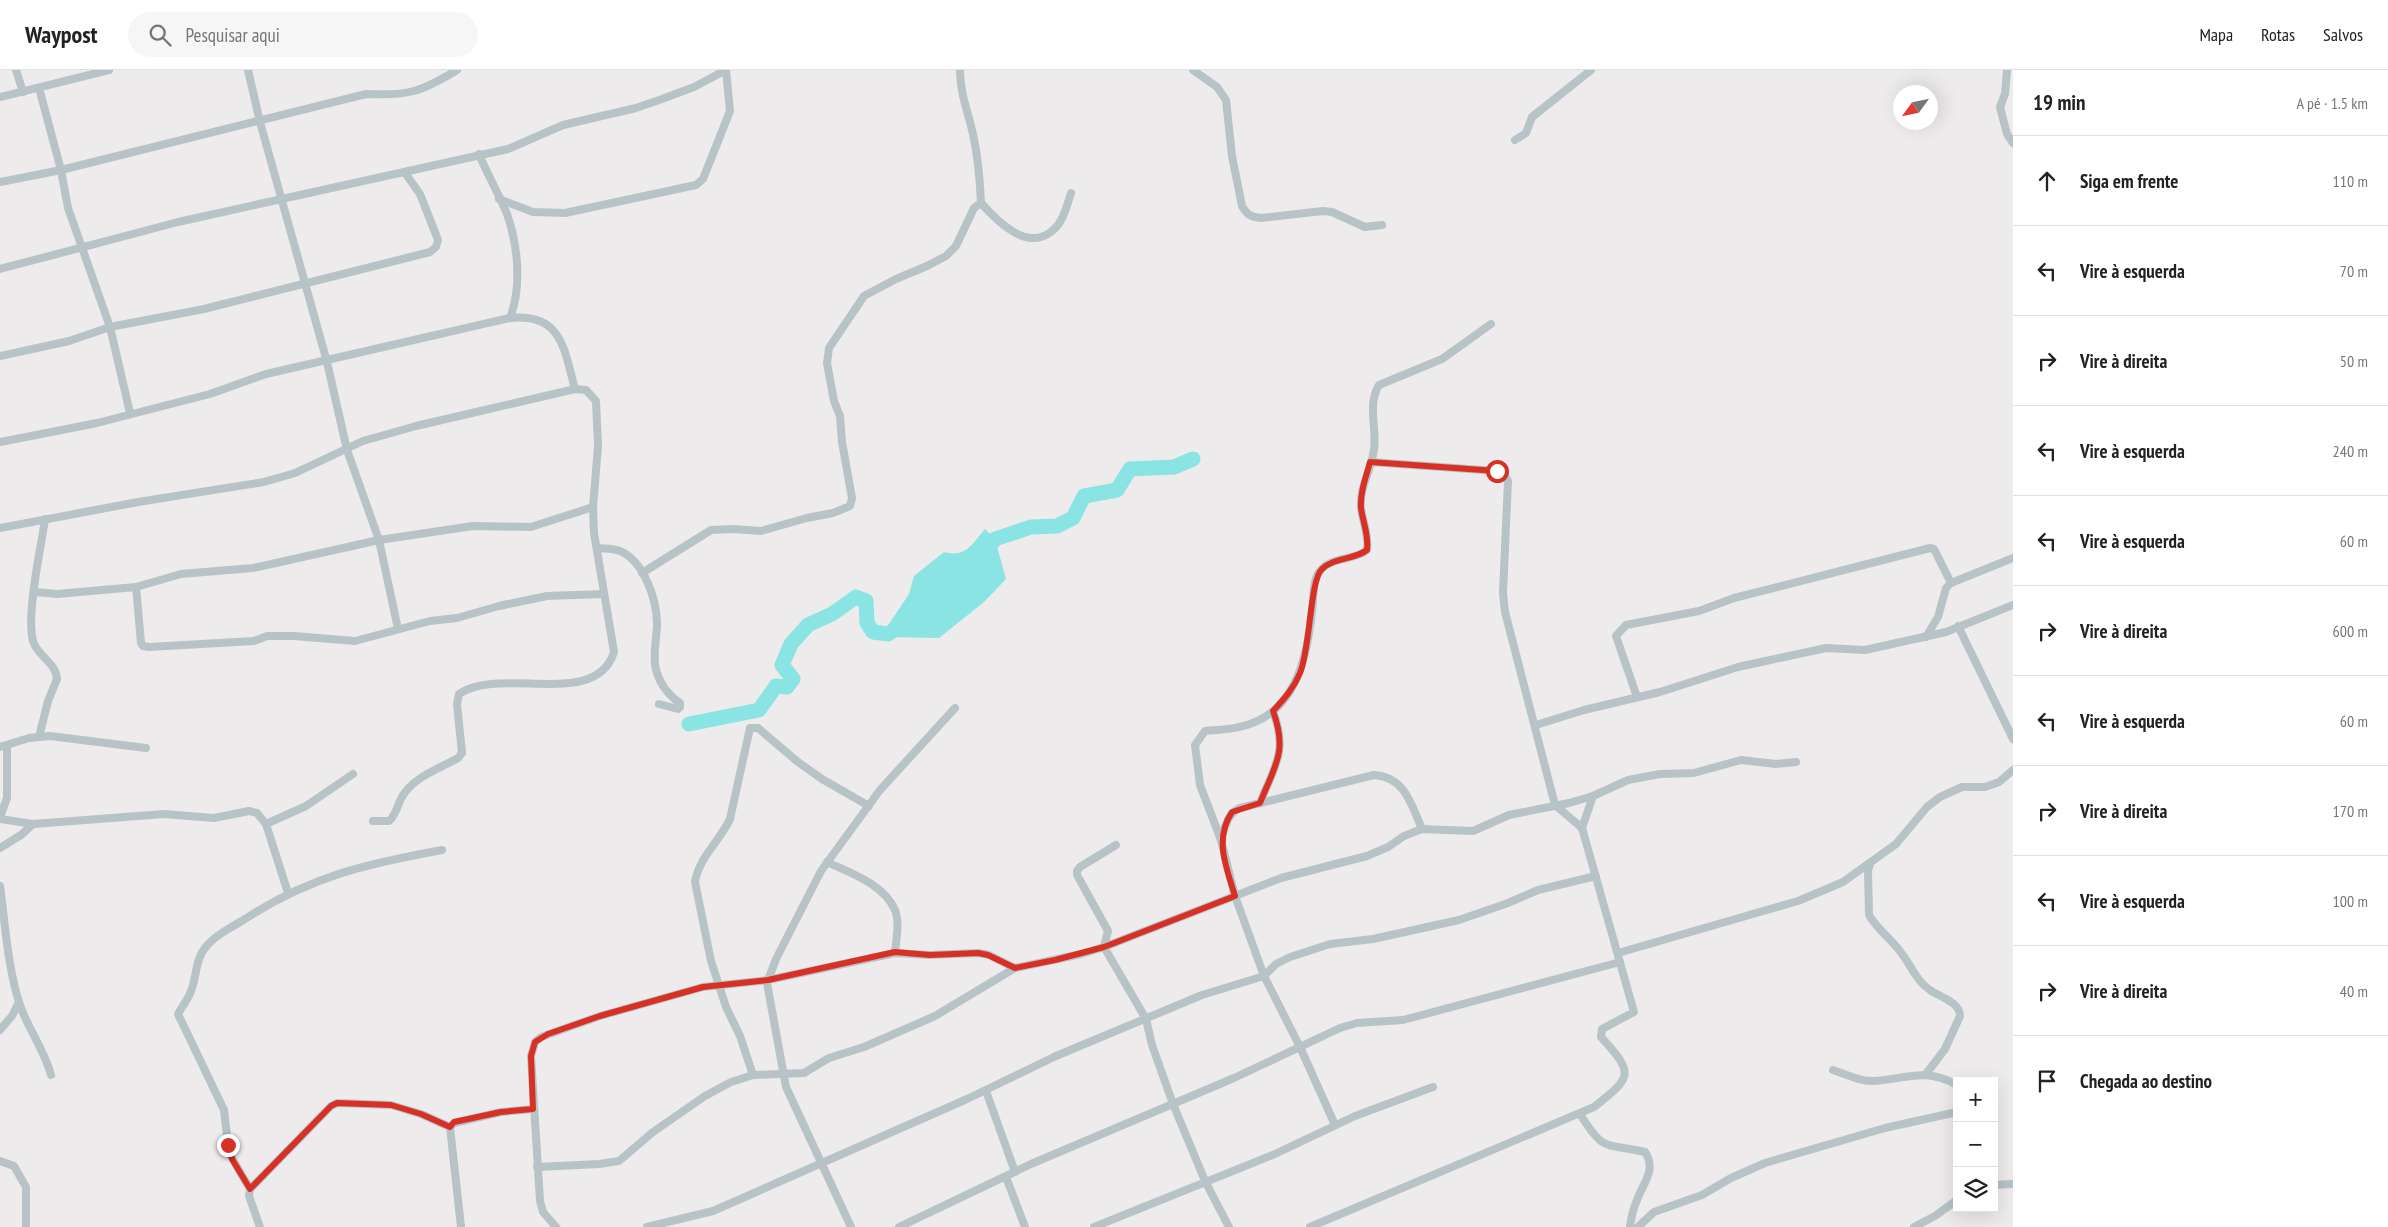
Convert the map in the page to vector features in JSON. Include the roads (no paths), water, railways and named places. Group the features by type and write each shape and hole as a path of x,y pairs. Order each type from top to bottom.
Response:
{"street":[{"path":"16,70 23,92"},
{"path":"0,97 109,70"},
{"path":"248,70 260,122 327,362 347,450 380,540 398,629"},
{"path":"0,182 61,170 260,122 366,94 408,94 424,89 457,70"},
{"path":"0,269 178,222 282,201 479,154 508,149 563,125 636,108 694,87 726,70 730,111 703,179 696,185 565,213 533,212 499,199"},
{"path":"960,70 964,104 973,135 979,175 980,203 1000,225 1021,236 1041,238 1054,230 1064,214 1071,193"},
{"path":"1193,70 1217,87 1226,100 1232,156 1242,206 1246,213 1252,217 1261,218 1332,212 1365,227 1382,224"},
{"path":"1515,140 1526,133 1532,117 1591,70"},
{"path":"2007,70 2005,94 2000,107 2007,134 2013,143"},
{"path":"39,88 61,170 68,208 110,328 130,413"},
{"path":"479,154 507,214 515,246 516,294 510,318"},
{"path":"0,356 69,341 110,328 204,309 430,252 436,247 438,240 426,207 417,189 405,173"},
{"path":"642,573 711,530 761,531 833,513 850,506 852,498 842,442 840,416 834,401 827,363 830,348 864,296 946,256 956,246 974,208 980,203"},
{"path":"0,442 97,423 210,394 266,374 327,362 388,345 510,318 532,318 549,325 560,338 575,389"},
{"path":"1336,1125 1300,1047 1264,976 1235,896 1221,840 1200,785 1195,744 1198,737 1205,731 1240,727 1273,711 1289,693 1301,672 1309,642 1316,576 1328,564 1360,556 1367,550 1369,539 1361,508 1361,492 1370,462 1375,434 1374,394 1379,385 1442,359 1491,324"},
{"path":"0,528 264,482 295,474 363,441 416,426 575,389 586,390 596,401 598,446 593,507 597,548 614,652 610,665 598,675 574,684 483,683 466,689 459,694 457,704 462,754 411,786 402,797 395,816 389,821 373,821"},
{"path":"1310,1227 1594,1107 1619,1087 1626,1075 1625,1066 1601,1037 1602,1029 1634,1012 1582,828 1555,805 1505,612 1502,593 1508,481 1504,474 1497,471 1370,462"},
{"path":"35,592 58,594 136,587 181,574 253,568 380,540 473,526 531,526 593,507"},
{"path":"40,737 48,701 57,678 52,665 32,640 32,612 45,519"},
{"path":"597,548 621,552 642,573 651,592 656,612 656,670 664,689 680,704 680,707 678,709 659,704"},
{"path":"1638,697 1616,636 1626,625 1699,611 1734,598 1930,548 1934,549 1938,555 1950,583"},
{"path":"1926,637 1938,617 1946,588 1950,583 2013,558"},
{"path":"136,587 141,643 143,646 149,647 254,641 273,636 354,641 398,629 547,596 604,594"},
{"path":"1536,726 1576,712 1638,697 1738,666 1826,648 1865,650 1926,637 2013,605"},
{"path":"1958,626 2013,739"},
{"path":"851,1227 792,1103 782,1074 767,992 768,980 794,922 827,862 880,790 955,708"},
{"path":"1260,803 1281,747 1280,730 1273,711"},
{"path":"753,1075 740,1036 726,1007 703,933 695,882 697,869 725,830 730,819 750,728 758,728 806,768 869,806"},
{"path":"146,748 50,736 3,746 7,798 0,818 33,824 164,814 214,818 249,811 257,813 266,824 288,893"},
{"path":"537,1167 599,1164 619,1161 653,1132 705,1096 731,1082 753,1075 804,1073 829,1058 864,1047 935,1016 1015,968 1081,954 1104,947 1281,878 1367,856 1422,829 1473,831 1509,815 1592,796 1628,780 1660,774 1694,773 1713,770 1732,762 1751,761 1776,764 1796,762"},
{"path":"1618,953 1798,901 1843,882 1896,844 1927,807 1940,797 1962,787 1986,787 1998,782 2013,770"},
{"path":"266,824 306,806 353,774"},
{"path":"1221,840 1232,812 1260,803 1374,775 1388,776 1398,783 1407,795 1422,829"},
{"path":"1582,828 1592,796"},
{"path":"0,848 21,835 33,824"},
{"path":"1116,845 1077,871 1108,931 1104,947 1146,1019 1152,1045 1173,1104 1205,1181 1229,1227"},
{"path":"250,1189 229,1152 224,1110 178,1014 192,991 200,956 204,949 228,929 288,893 347,869 442,850"},
{"path":"827,862 866,881 888,899 895,911 897,921 895,952"},
{"path":"1870,864 1868,871 1869,915 1872,922 1900,951 1921,983 1956,1005 1960,1011 1960,1016 1946,1049 1926,1074"},
{"path":"647,1227 713,1211 986,1091 1056,1056 1202,995 1264,976 1276,964 1330,944 1373,939 1459,920 1508,903 1538,890 1596,876"},
{"path":"0,886 2,925 19,1002 27,1024 48,1060 52,1075"},
{"path":"556,1227 543,1212 537,1167 531,1056 535,1042 541,1037 646,1002 703,987 768,980 895,952 930,955 978,953 988,955 1015,968"},
{"path":"899,1227 1015,1172 1234,1078 1348,1025 1404,1020 1620,962"},
{"path":"0,1030 12,1016 19,1002"},
{"path":"1833,1070 1861,1080 1874,1081 1926,1074 1944,1078 1953,1083"},
{"path":"1094,1227 1275,1154 1355,1116 1433,1087"},
{"path":"986,1091 1015,1172"},
{"path":"260,1227 249,1196 250,1189 331,1106 337,1103 391,1105 421,1114 450,1127"},
{"path":"461,1227 450,1127 454,1122 501,1112 533,1109"},
{"path":"1638,1227 1654,1212 1702,1195 1731,1178 1765,1163 1885,1128 1953,1113"},
{"path":"1580,1114 1599,1141 1611,1147 1645,1152 1650,1159 1650,1172 1637,1199 1630,1227"},
{"path":"0,1161 14,1166 26,1187 26,1227"},
{"path":"1006,1177 1025,1227"},
{"path":"1998,1185 2013,1184"},
{"path":"1914,1227 1953,1203"}],"water":[{"path":"985,529 995,539 1006,579 984,602 939,638 886,637 885,630 909,594 914,576 944,552 958,553 968,548"}],"waterway":[{"path":"983,555 995,539 1031,527 1057,526 1073,518 1084,496 1117,490 1130,469 1174,467 1193,459"},
{"path":"689,724 759,710 776,686 787,687 793,679 782,665 791,644 808,625 832,614 856,597 866,601 867,623 873,632 888,634 902,625"}]}
